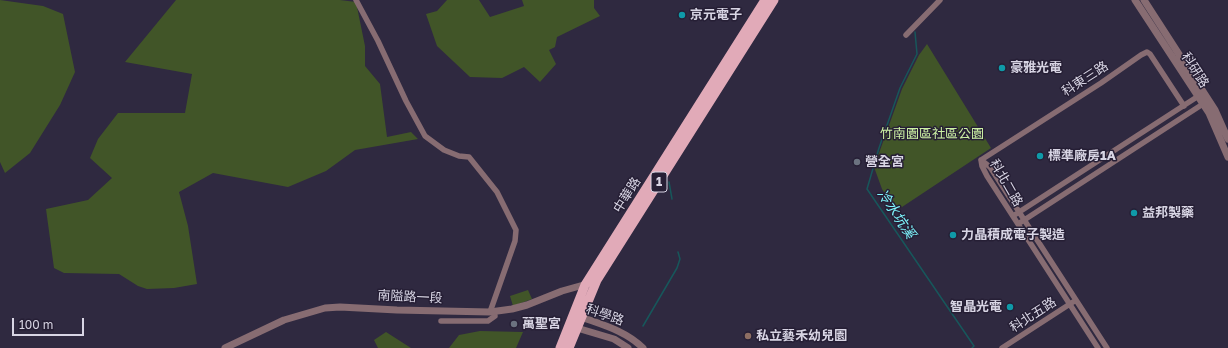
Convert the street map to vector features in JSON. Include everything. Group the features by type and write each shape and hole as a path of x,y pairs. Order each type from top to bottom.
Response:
{"main road":[{"name":"中華路","path":"569,348 597,280 637,209 765,0"},
{"name":"中華路","path":"560,348 585,285 637,209 774,0"}],"street":[{"path":"356,0 378,40 406,101 425,136 444,150 459,156 470,157 496,192 516,230 515,241 492,312 495,316 488,320 441,321"},
{"path":"906,35 940,0"},
{"name":"科研路","path":"1136,0 1201,94"},
{"name":"科研路","path":"1144,0 1206,102 1215,110 1228,139"},
{"name":"科東三路","path":"981,160 1101,83 1141,55 1148,52 1184,106"},
{"path":"1013,216 1201,94"},
{"path":"1018,224 1206,102"},
{"name":"科研路","path":"1206,102 1209,113 1228,157"},
{"name":"科北二路","path":"981,160 990,167 1107,348"},
{"name":"科北二路","path":"981,160 984,171 1098,348"},
{"name":"南隘路一段","path":"225,348 284,320 325,308 364,307 397,310 492,312 512,310 562,291 597,280"},
{"name":"科北五路","path":"1002,348 1076,300"},
{"name":"科學路","path":"628,348 614,339 577,328 571,320 581,317 616,330 632,339 643,348"}],"green space":[{"path":"0,0 43,6 63,14 75,72 60,105 30,153 5,173 0,162"},
{"path":"176,0 340,0 356,2 365,46 365,66 380,84 387,137 411,132 418,139 355,150 326,171 288,187 213,173 179,192 188,226 197,284 174,288 147,289 138,286 119,274 64,273 54,268 46,209 88,200 112,178 90,158 98,139 118,113 185,113 192,74 125,62"},
{"path":"447,0 479,0 490,17 524,6 522,0 594,0 594,8 600,16 557,37 555,47 549,50 556,64 540,82 524,67 502,78 470,77 437,46 426,14 437,11"},
{"name":"竹南園區社區公園","path":"927,44 991,148 896,211 882,189 874,167 902,89 919,55"},
{"path":"528,290 532,299 513,306 510,296"},
{"path":"480,331 523,332 516,348 449,348 459,335"},
{"path":"386,332 411,348 378,348 374,340"}],"waterway":[{"name":"冷水坑溪","path":"915,32 917,54 900,88 879,148 867,189 974,346 972,348"},
{"path":"669,182 672,199"},
{"path":"643,326 677,268 680,259 678,252"}],"place":[{"name":"京元電子","path":"682,15"},
{"name":"豪雅光電","path":"1002,68"},
{"name":"標準廠房1A","path":"1040,156"},
{"name":"營全宮","path":"857,162"},
{"name":"益邦製藥","path":"1134,213"},
{"name":"力晶積成電子製造","path":"953,235"},
{"name":"智晶光電","path":"1010,307"},
{"name":"萬聖宮","path":"514,324"},
{"name":"私立藝禾幼兒園","path":"748,336"}]}
